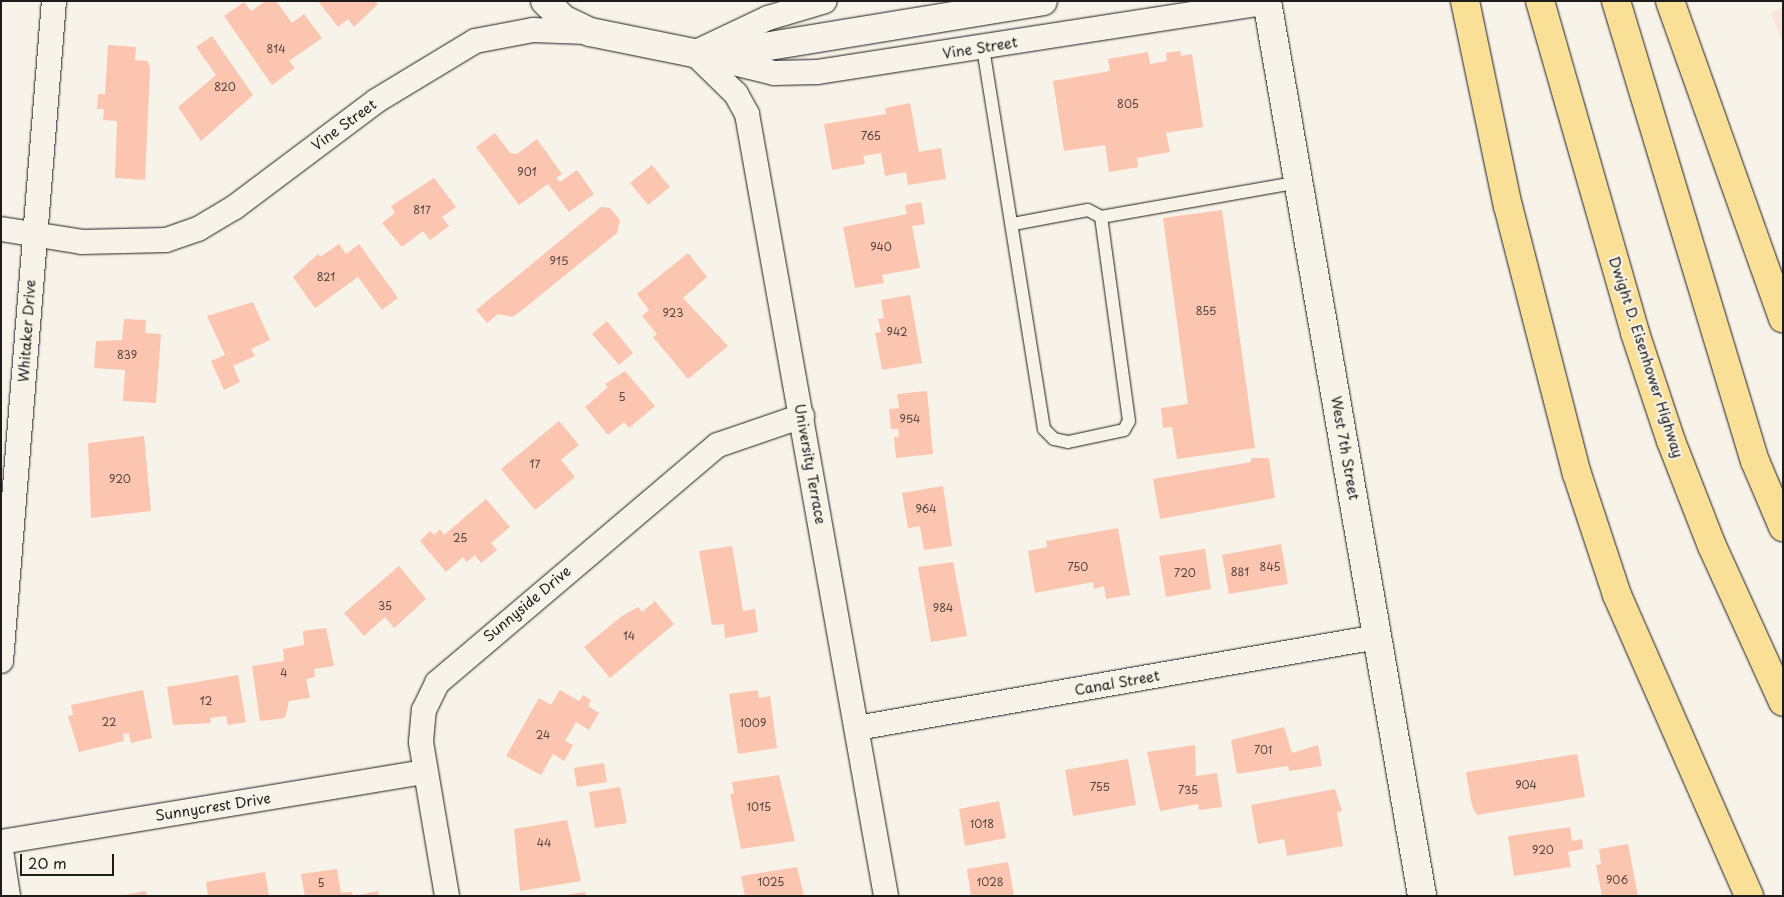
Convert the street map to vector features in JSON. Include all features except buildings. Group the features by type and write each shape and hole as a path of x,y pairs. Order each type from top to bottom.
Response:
{"highway":[{"path":"1465,1 1510,216 1577,474 1621,604 1749,896"},
{"name":"Dwight D. Eisenhower Highway","path":"1540,1 1635,333 1668,432 1712,546 1783,702"},
{"path":"1616,1 1755,461 1783,527"},
{"path":"1670,1 1783,318"}],"street":[{"name":"Whitaker Drive","path":"1,661 54,1"},
{"path":"545,1 563,19 590,32"},
{"path":"694,53 768,18 825,1"},
{"name":"Vine Street","path":"694,53 837,36 1043,1"},
{"name":"Vine Street","path":"1,228 34,234 123,244 166,240 198,229 431,64 475,41 534,30 590,32 694,53 774,72 817,72 983,48 1267,2"},
{"name":"West 7th Street","path":"1267,2 1422,896"},
{"name":"University Terrace","path":"694,53 736,94 748,114 886,896"},
{"name":"Sunnyside Drive","path":"447,896 424,772 424,710 437,683 456,663 718,445 802,416"},
{"name":"Canal Street","path":"857,728 1378,637"},
{"name":"Sunnycrest Drive","path":"1,842 424,772"},
{"path":"1,850 8,896"}],"lane":[{"path":"983,48 1013,224 1010,239 1044,429 1054,439 1068,442 1124,430 1129,422 1101,217"},
{"path":"1013,224 1088,210 1101,217 1298,182"}],"shaded area":[{"path":"1783,7 1783,44 1771,13"}]}
